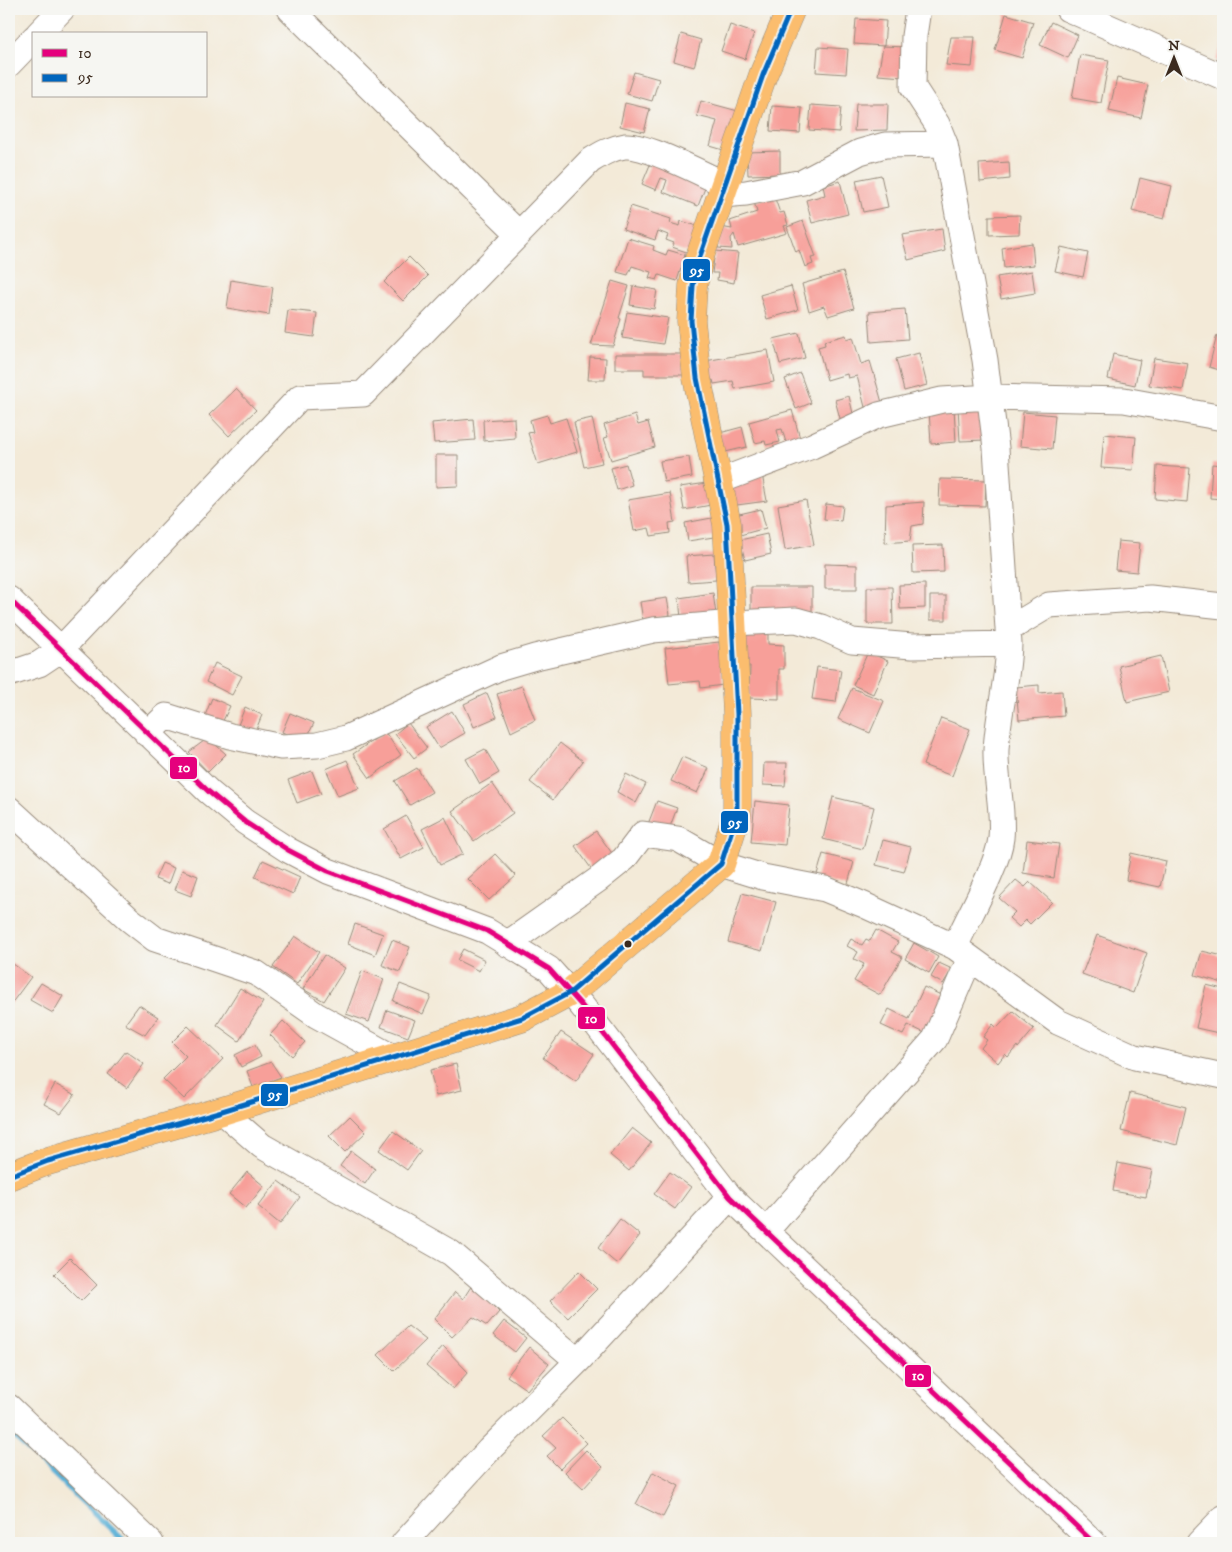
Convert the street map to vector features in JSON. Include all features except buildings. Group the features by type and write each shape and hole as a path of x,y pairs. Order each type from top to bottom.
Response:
{"main road":[{"path":"9,1176 48,1161 222,1111 522,1018 570,992 721,864 737,814 737,714 733,622 727,524 697,378 691,321 693,286 700,259 763,75 791,9"}],"street":[{"path":"40,32 62,9"},
{"path":"290,9 518,233"},
{"path":"766,1230 935,1039 1000,838 996,752 998,721 1008,668 1009,637 990,397 986,360 945,144 938,124 913,87 914,36 918,9"},
{"path":"1068,9 1223,77"},
{"path":"9,64 32,40"},
{"path":"9,674 39,664 60,650 300,397 363,394 518,233 590,161 606,150 627,146 656,154 724,190 746,193 803,182 860,152 885,146 945,144"},
{"path":"717,482 812,446 879,415 942,400 990,397 1124,400 1223,418"},
{"path":"148,734 166,716 230,736 281,747 317,745 346,738 501,667 535,657 653,630 733,622 796,620 820,627 852,641 895,644 1009,637 1049,605 1150,598 1223,606"},
{"path":"9,599 148,734 216,798 245,822 288,850 328,870 487,931 549,969 570,992 730,1197 1094,1543"},
{"path":"9,809 128,919 155,938 256,973 316,1015 394,1058"},
{"path":"508,944 624,859 642,834 678,839 721,864 762,877 825,889 864,905 962,953 1058,1022 1135,1057 1223,1076"},
{"path":"222,1111 262,1146 451,1253 578,1361"},
{"path":"404,1543 489,1450 578,1361 730,1197"},
{"path":"9,1407 151,1543"},
{"path":"1200,1543 1223,1518"}],"waterway":[{"path":"9,1431 126,1543"}],"transit line":[{"name":"95","path":"9,1176 48,1161 222,1111 522,1018 571,992 721,864 737,814 737,714 727,524 697,378 691,321 693,286 699,259 763,75 791,9"},
{"name":"10","path":"9,599 209,792 245,822 288,850 328,871 487,931 549,969 582,1006 730,1197 1094,1543"}]}
